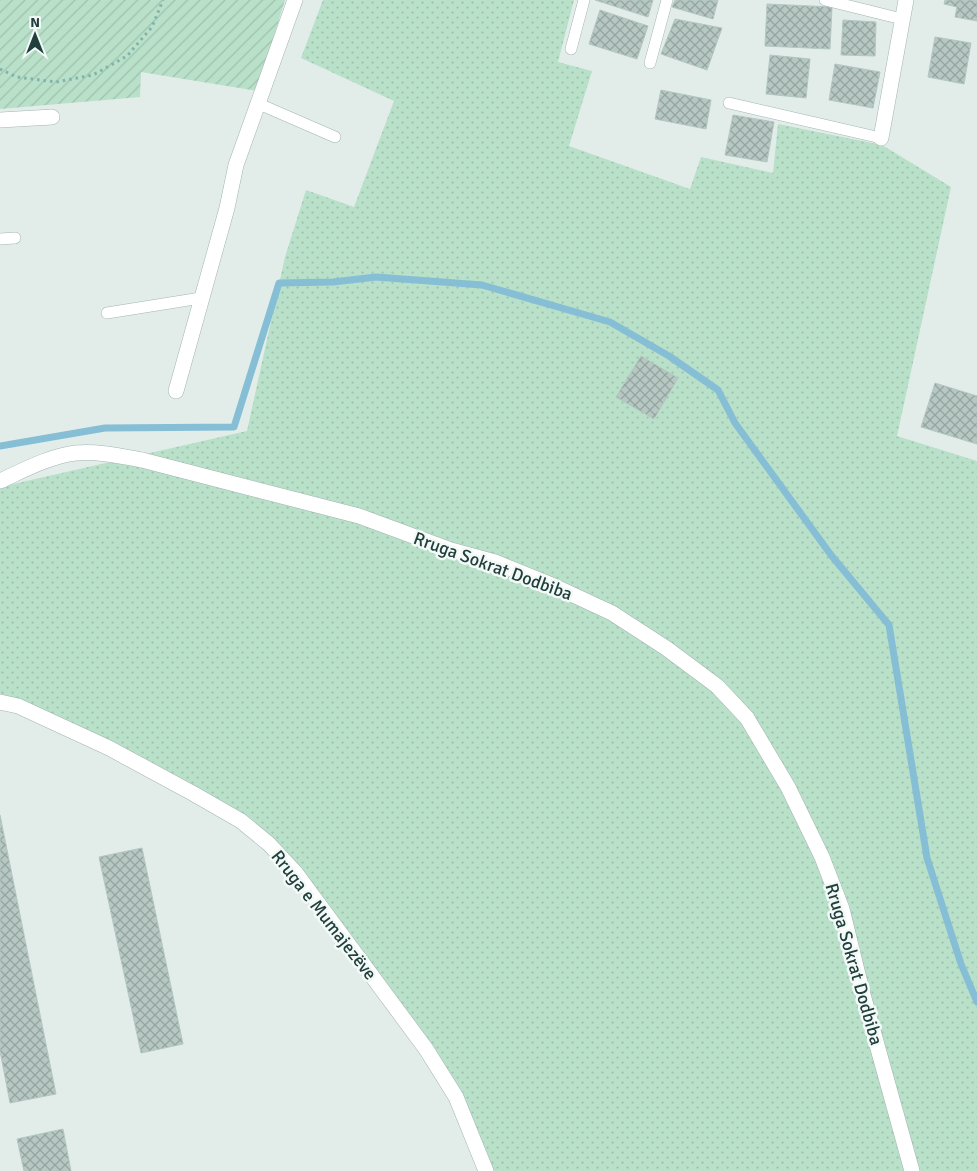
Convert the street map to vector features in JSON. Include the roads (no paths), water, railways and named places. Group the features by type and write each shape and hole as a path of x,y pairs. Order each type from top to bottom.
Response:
{"street":[{"path":"176,391 227,208 236,164 259,104 294,0"},
{"path":"882,138 906,0"},
{"path":"0,120 52,117"},
{"name":"Rruga Sokrat Dodbiba","path":"0,481 53,459 76,453 105,453 142,460 359,516 452,550 495,562 554,586 612,613 666,648 717,686 747,718 788,787 822,857 842,909 862,991 912,1171"},
{"name":"Rruga e Mumajezëve","path":"0,702 18,706 109,748 241,822 269,844 295,872 426,1049 456,1097 486,1171"}],"lane":[{"path":"571,49 584,0"},
{"path":"650,63 667,0"},
{"path":"825,0 902,19"},
{"path":"729,103 882,138"},
{"path":"259,104 335,137"},
{"path":"0,238 14,238"},
{"path":"107,313 201,298"}],"waterway":[{"path":"0,446 105,428 234,427 279,283 333,282 376,277 482,285 610,322 669,356 718,390 735,423 831,555 889,625 927,858 961,964 977,1002"}]}
